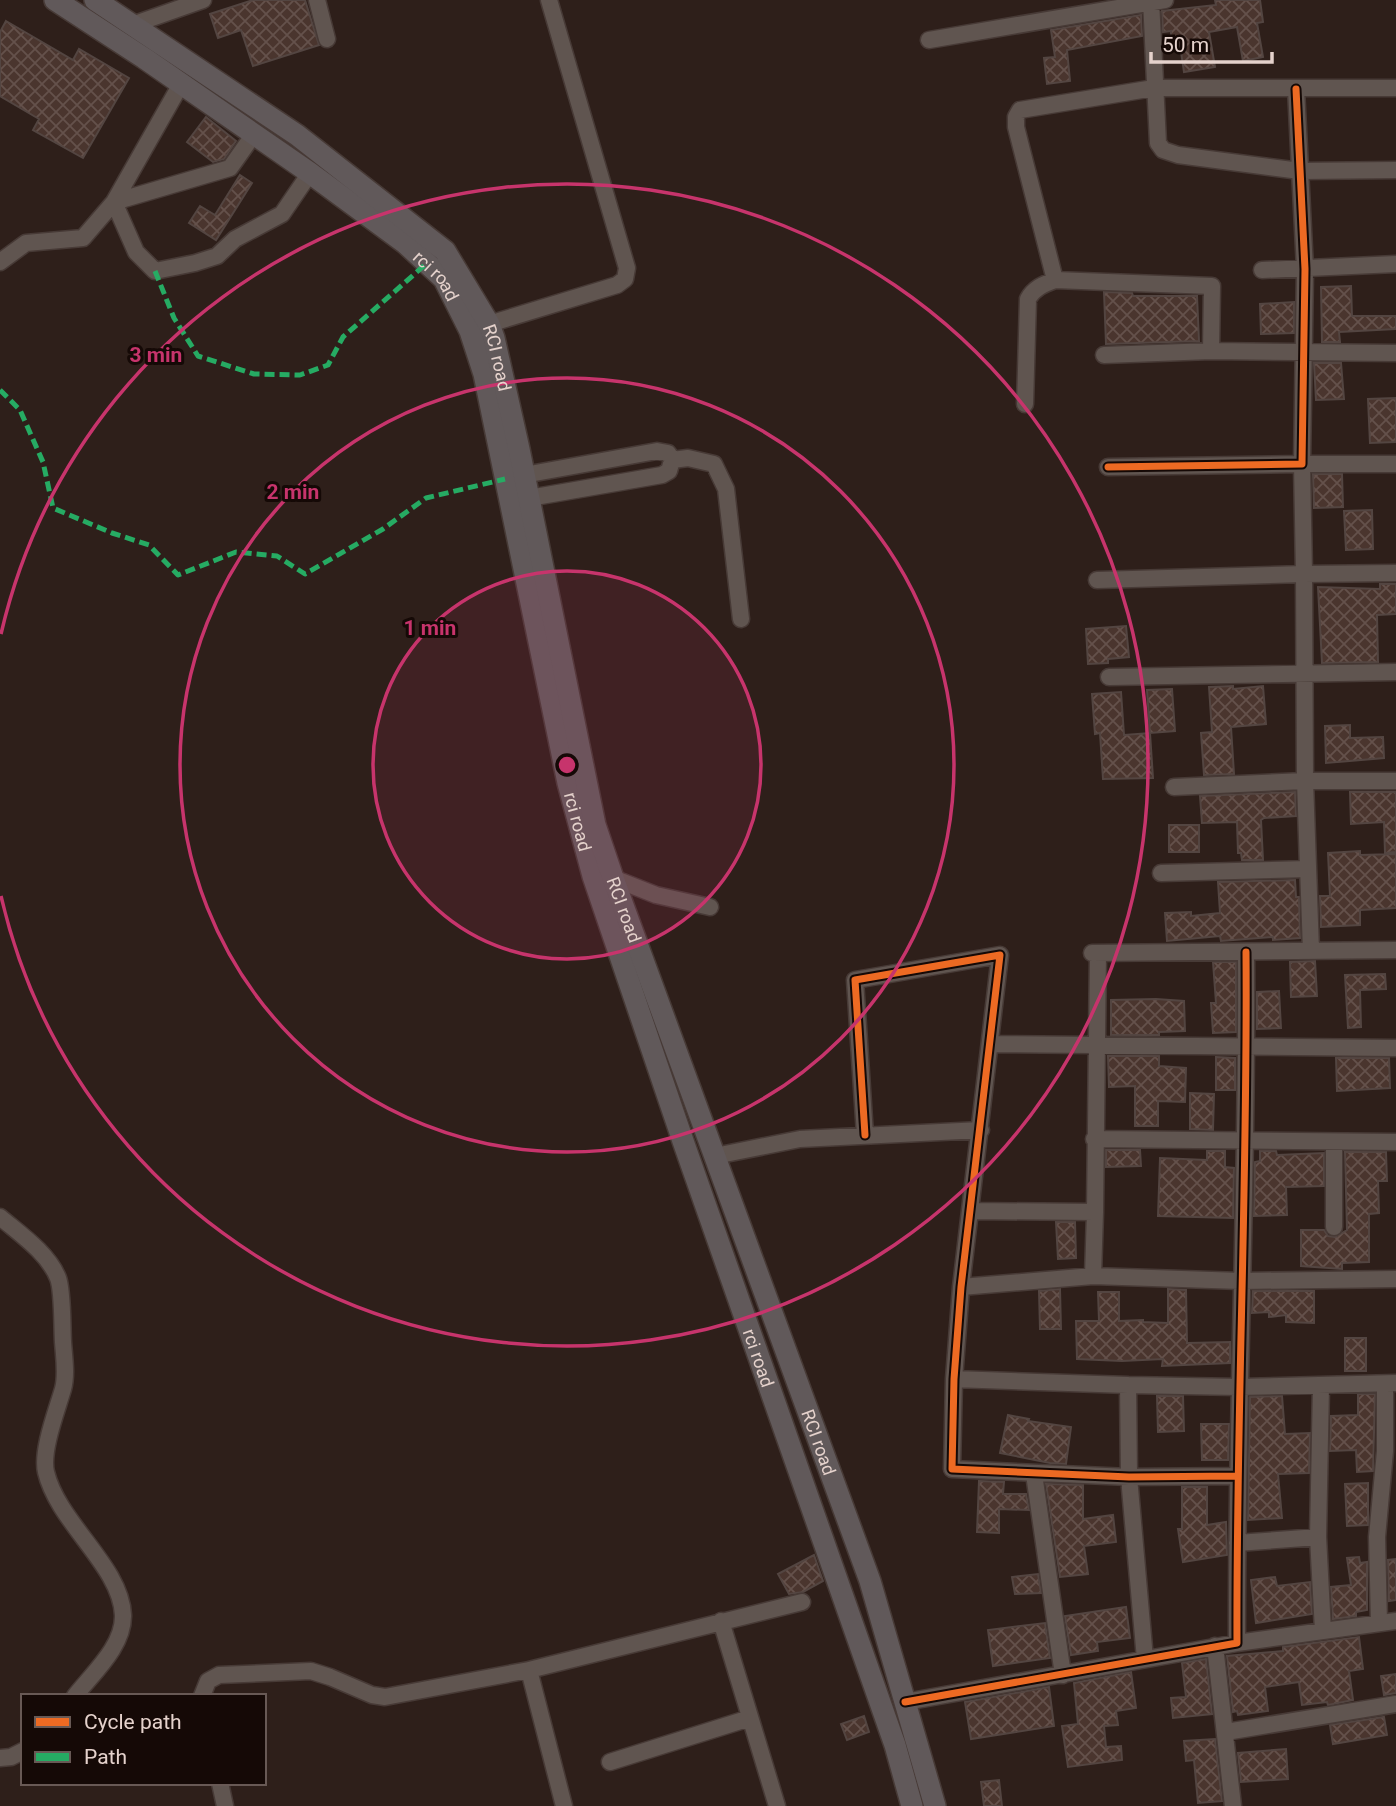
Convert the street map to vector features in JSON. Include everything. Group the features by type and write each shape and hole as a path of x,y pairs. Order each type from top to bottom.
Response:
{"main road":[{"name":"rci road","path":"55,0 254,134 405,243 444,279 470,331 484,374 550,646 568,783 593,876 895,1745 912,1806"},
{"name":"RCI road","path":"95,0 297,135 445,251 489,324 529,499 550,646 595,825 870,1581 934,1806"},
{"path":"717,1238 742,1227"}],"street":[{"path":"132,25 203,0"},
{"path":"317,0 327,39"},
{"path":"489,324 617,285 625,279 627,268 549,0"},
{"path":"929,40 1156,1 1154,88 1158,143 1163,150 1178,155 1300,171 1396,170"},
{"path":"0,262 26,243 83,238 114,202 181,84"},
{"path":"1055,280 1016,127 1016,117 1020,110 1154,88 1396,88"},
{"path":"1296,89 1306,269 1301,464 1305,782 1311,951"},
{"path":"114,202 230,167 254,134"},
{"path":"114,202 136,252 155,271 216,256 235,239 282,214 310,173"},
{"path":"1262,270 1396,264"},
{"path":"1025,404 1028,299 1041,285 1055,280 1212,286 1211,352"},
{"path":"1104,355 1211,352 1396,353"},
{"path":"524,475 657,451 668,453 672,460 669,471 662,475 529,499"},
{"path":"672,460 688,458 714,464 726,489 741,619"},
{"path":"1108,467 1396,464"},
{"path":"1097,580 1396,573"},
{"path":"1109,677 1396,672"},
{"path":"1174,787 1396,781"},
{"path":"1161,873 1308,869"},
{"path":"613,878 656,895 710,907"},
{"path":"1093,1276 1097,1046 1095,953 1396,950"},
{"path":"1237,1643 1239,1387 1246,1141 1245,952"},
{"path":"865,1135 855,980 1000,955 961,1287 954,1379 952,1469 1129,1477 1238,1475"},
{"path":"990,1044 1396,1048"},
{"path":"715,1156 800,1139 981,1130"},
{"path":"1094,1139 1396,1142"},
{"path":"1334,1142 1334,1227"},
{"path":"971,1211 1095,1212"},
{"path":"0,1217 42,1254 58,1279 65,1383 49,1442 46,1469 55,1497 103,1566 119,1596 123,1617 118,1641 77,1694"},
{"path":"961,1287 1093,1276 1241,1281 1396,1279"},
{"path":"905,1702 1215,1646 1388,1622 1377,1537 1391,1383 1239,1387 954,1379"},
{"path":"1128,1385 1129,1477 1145,1659"},
{"path":"1321,1386 1318,1537 1323,1631"},
{"path":"1034,1474 1063,1675"},
{"path":"1237,1543 1318,1537"},
{"path":"203,1694 208,1681 219,1675 311,1671 330,1676 372,1695 386,1697 529,1670 802,1602"},
{"path":"721,1621 777,1806"},
{"path":"1215,1646 1233,1806"},
{"path":"529,1670 564,1806"},
{"path":"1226,1732 1396,1704"},
{"path":"610,1762 750,1718"},
{"path":"0,1759 21,1752"},
{"path":"220,1785 225,1806"}],"building":[{"path":"253,0 305,0 319,45 253,66 241,30 218,38 210,14"},
{"path":"1215,0 1260,0 1263,22 1257,23 1263,57 1243,61 1237,27 1209,32 1215,67 1184,72 1179,38 1171,39 1171,31 1163,32 1162,11 1216,5"},
{"path":"1141,15 1142,36 1067,50 1070,81 1047,84 1044,58 1055,57 1051,30"},
{"path":"6,21 73,60 79,49 129,78 83,158 33,130 39,119 0,96 0,32"},
{"path":"206,117 236,141 224,159 213,162 187,142"},
{"path":"240,175 252,183 216,240 189,223 200,206 215,215"},
{"path":"1351,286 1352,316 1396,316 1396,329 1339,332 1340,342 1322,342 1321,287"},
{"path":"1104,292 1132,293 1133,296 1197,296 1199,341 1106,344"},
{"path":"1294,302 1294,333 1261,334 1260,304"},
{"path":"1314,363 1341,363 1344,399 1316,400"},
{"path":"1396,398 1396,442 1370,443 1368,399"},
{"path":"1313,474 1342,474 1343,507 1314,508"},
{"path":"1372,510 1373,549 1346,550 1344,511"},
{"path":"1380,584 1396,584 1396,614 1377,615 1378,662 1322,663 1318,587 1380,589"},
{"path":"1126,626 1129,657 1108,659 1108,663 1088,664 1086,629"},
{"path":"1233,686 1233,689 1263,686 1266,724 1231,727 1234,774 1204,775 1201,733 1212,732 1209,687"},
{"path":"1172,689 1175,731 1150,733 1147,690"},
{"path":"1121,692 1124,735 1150,733 1153,778 1103,779 1100,733 1095,734 1092,694"},
{"path":"1350,725 1350,738 1383,737 1384,758 1326,763 1325,726"},
{"path":"1295,792 1296,816 1261,820 1263,860 1242,860 1241,853 1238,853 1237,822 1202,823 1200,796"},
{"path":"1350,792 1396,792 1396,852 1385,853 1384,822 1351,824"},
{"path":"1169,825 1199,825 1199,852 1169,852"},
{"path":"1360,851 1360,855 1396,854 1396,908 1360,910 1360,925 1321,927 1320,896 1330,896 1328,853"},
{"path":"1295,880 1296,897 1299,897 1300,938 1221,941 1220,936 1167,941 1165,913 1191,912 1191,916 1220,913 1218,882"},
{"path":"1315,961 1317,996 1291,997 1290,962"},
{"path":"1213,962 1236,962 1236,1032 1213,1033 1211,1003 1216,1003"},
{"path":"1385,974 1386,989 1360,990 1361,1027 1348,1028 1345,975"},
{"path":"1279,991 1281,1028 1257,1029 1257,992"},
{"path":"1111,1000 1184,1001 1185,1031 1159,1032 1159,1035 1111,1035"},
{"path":"1108,1056 1159,1056 1159,1066 1186,1068 1185,1102 1158,1101 1158,1126 1135,1126 1135,1086 1109,1087"},
{"path":"1216,1057 1235,1058 1235,1090 1216,1090"},
{"path":"1336,1058 1389,1058 1390,1088 1337,1091"},
{"path":"1190,1093 1214,1094 1213,1130 1190,1129"},
{"path":"1106,1150 1140,1150 1141,1166 1106,1167"},
{"path":"1207,1151 1225,1151 1225,1167 1234,1168 1233,1218 1158,1216 1160,1158 1207,1160"},
{"path":"1260,1151 1276,1151 1277,1155 1324,1153 1324,1186 1286,1187 1287,1215 1254,1216 1255,1162 1260,1161"},
{"path":"1345,1152 1386,1152 1387,1181 1378,1181 1379,1213 1369,1214 1369,1262 1342,1263 1342,1269 1301,1266 1301,1230 1324,1230 1328,1236 1335,1237 1347,1230"},
{"path":"1056,1222 1075,1222 1076,1258 1058,1259"},
{"path":"1060,1289 1061,1329 1040,1329 1039,1291"},
{"path":"1168,1289 1186,1290 1187,1343 1230,1342 1230,1363 1162,1366 1163,1359 1077,1359 1076,1321 1099,1321 1098,1292 1119,1292 1119,1321 1168,1323"},
{"path":"1253,1291 1314,1291 1314,1323 1286,1322 1286,1315 1269,1317 1269,1312 1252,1313"},
{"path":"1345,1338 1366,1338 1366,1371 1345,1371"},
{"path":"1358,1394 1375,1394 1373,1471 1357,1472 1356,1450 1330,1451 1331,1416 1358,1415"},
{"path":"1157,1396 1183,1396 1184,1431 1158,1432"},
{"path":"1282,1396 1285,1434 1310,1433 1309,1473 1278,1474 1282,1518 1248,1520 1250,1397"},
{"path":"1008,1415 1029,1419 1028,1421 1071,1427 1066,1464 1000,1453"},
{"path":"1201,1424 1229,1424 1228,1460 1202,1460"},
{"path":"979,1481 1004,1482 1003,1494 1026,1494 1029,1510 999,1509 999,1533 977,1532"},
{"path":"1368,1483 1368,1525 1347,1526 1345,1484"},
{"path":"1046,1484 1083,1485 1083,1519 1113,1515 1116,1542 1084,1546 1088,1574 1060,1577"},
{"path":"1182,1487 1207,1487 1207,1525 1226,1522 1227,1555 1183,1562 1178,1529 1182,1529"},
{"path":"814,1555 823,1581 803,1592 789,1594 778,1574"},
{"path":"1359,1557 1360,1563 1367,1562 1367,1610 1356,1612 1356,1616 1333,1619 1331,1587 1351,1585 1347,1558"},
{"path":"1396,1559 1396,1600 1389,1601 1388,1560"},
{"path":"1038,1574 1041,1593 1015,1594 1012,1577"},
{"path":"1275,1577 1277,1586 1310,1582 1312,1614 1256,1623 1251,1580"},
{"path":"1126,1607 1130,1638 1097,1642 1098,1651 1071,1655 1065,1616"},
{"path":"1045,1623 1050,1658 993,1666 988,1630"},
{"path":"1359,1637 1363,1669 1349,1671 1353,1700 1328,1705 1327,1702 1302,1705 1299,1682 1265,1687 1268,1711 1238,1715 1237,1711 1233,1712 1227,1656 1283,1651 1283,1647"},
{"path":"1206,1659 1212,1714 1173,1718 1171,1698 1186,1697 1182,1663"},
{"path":"1131,1672 1136,1708 1116,1711 1118,1725 1104,1726 1106,1747 1121,1746 1122,1760 1068,1767 1062,1726 1078,1724 1074,1683"},
{"path":"1396,1674 1396,1693 1384,1695 1381,1676"},
{"path":"1049,1687 1054,1726 971,1739 965,1702"},
{"path":"864,1716 869,1732 847,1740 841,1724"},
{"path":"1384,1717 1387,1735 1333,1744 1330,1725"},
{"path":"1215,1739 1222,1801 1198,1803 1194,1760 1186,1761 1184,1741"},
{"path":"1286,1749 1288,1779 1241,1782 1238,1753"},
{"path":"999,1780 1002,1806 984,1806 981,1782"}],"marked path":[{"path":"155,271 174,318 198,356 254,374 300,375 328,365 343,337 427,263"},
{"path":"0,390 20,410 43,462 53,508 112,533 149,545 178,575 236,552 277,556 305,574 383,529 426,498 505,479"}],"cycle path":[{"path":"1108,467 1302,464 1305,269 1296,89"},
{"path":"905,1702 1237,1643 1246,952"},
{"path":"865,1135 855,980 1000,955 961,1287 954,1379 952,1469 1129,1477 1238,1476"}]}
